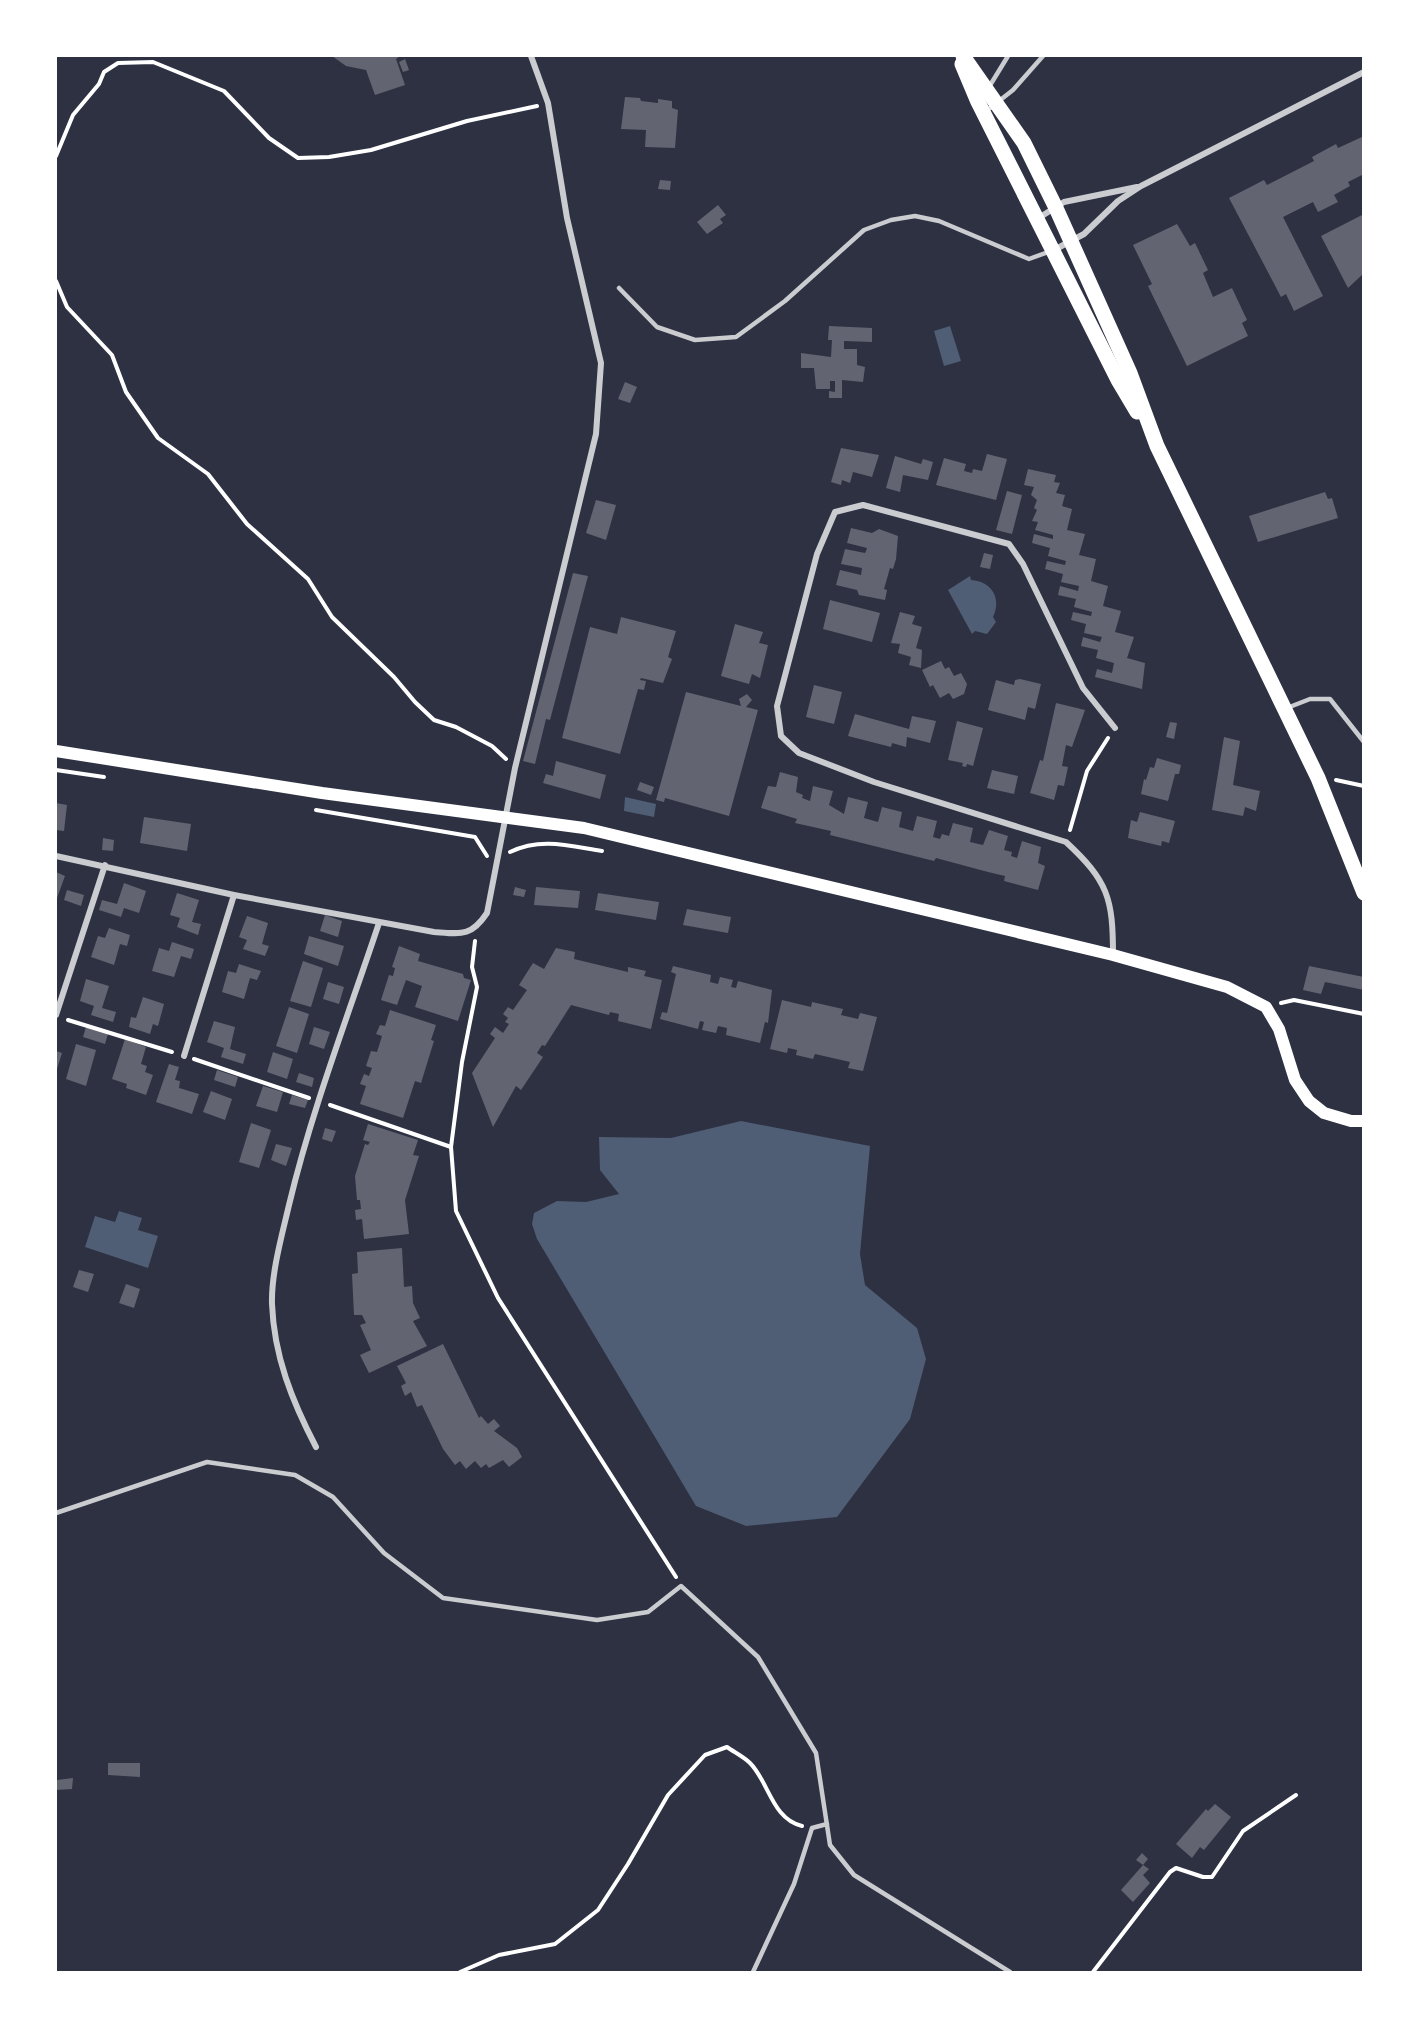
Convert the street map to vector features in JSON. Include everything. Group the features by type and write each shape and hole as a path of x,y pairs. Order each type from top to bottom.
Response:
{"main road":[{"path":"961,56 1024,143 1056,207 1130,373 1157,446"},
{"path":"961,56 981,107 1118,380 1157,446 1318,778 1364,893"},
{"path":"56,751 504,819 584,828 660,844 1113,955 1227,987 1266,1007 1279,1029 1295,1080 1309,1101 1324,1113 1351,1121 1364,1120"}],"street":[{"path":"56,856 234,895 379,922 460,934 476,929 487,913 515,768 596,434 601,363 567,218 548,103 531,56"},
{"path":"1053,250 1084,234 1118,201 1141,186 1364,72"},
{"path":"1037,219 1064,202 1141,186"},
{"path":"1113,955 1113,916 1106,889 1089,863 1066,842 874,782 799,753 781,736 777,706 816,554 835,512 863,505 1009,544 1023,564 1083,688 1115,728"},
{"path":"56,1016 105,865"},
{"path":"184,1056 234,895"},
{"path":"316,1447 293,1404 280,1364 272,1303 281,1237 300,1158 379,922"}],"lane":[{"path":"981,107 992,96 1008,56"},
{"path":"981,107 992,96 1013,90 1043,56"},
{"path":"619,288 657,327 695,340 736,337 785,301 864,230 891,219 915,216 939,221 1029,259 1053,250"},
{"path":"1284,709 1310,699 1330,699 1364,741"},
{"path":"56,1513 207,1462 295,1475 333,1497 384,1553 443,1598 597,1620 648,1612 681,1586 758,1657 816,1753 830,1845 854,1875 1010,1972"},
{"path":"753,1972 794,1884 812,1828 826,1824"}],"path":[{"path":"56,156 73,115 99,84 104,72 118,63 153,62 224,91 269,138 298,158 330,157 371,150 467,121 548,103"},
{"path":"56,280 67,307 112,355 126,392 158,438 208,474 248,524 308,579 332,617 394,676 421,708 434,720 456,727 492,746 515,768"},
{"path":"1066,842 1087,771 1115,728"},
{"path":"56,770 113,778"},
{"path":"1340,780 1364,786"},
{"path":"310,809 475,837 485,855 496,860"},
{"path":"476,929 472,966 477,987 462,1062 452,1147 456,1211 498,1298 681,1586"},
{"path":"1266,1007 1294,1000 1364,1014"},
{"path":"66,1019 184,1056 452,1147"},
{"path":"460,1972 499,1955 555,1944 598,1910 668,1795 705,1755 727,1747 751,1763 767,1793 790,1823 812,1828"},
{"path":"1093,1972 1170,1872 1176,1868 1203,1877 1212,1877 1243,1831 1296,1795"}],"water":[{"path":"950,326 961,361 944,366 934,331"},
{"path":"970,576 971,580 990,587 996,598 996,610 993,617 996,622 987,634 975,631 972,634 948,590"},
{"path":"625,797 656,804 654,817 624,811"},
{"path":"741,1121 870,1146 860,1254 865,1285 917,1328 926,1359 910,1419 837,1517 746,1526 696,1506 537,1239 532,1224 534,1213 557,1201 586,1202 619,1194 600,1170 599,1137 671,1138"},
{"path":"119,1211 142,1218 138,1230 158,1236 148,1268 85,1247 95,1216 115,1222"}],"building":[{"path":"332,56 400,56 396,59 405,85 375,95 366,70 346,66"},
{"path":"405,59 409,70 403,72 399,62"},
{"path":"625,97 658,103 658,99 672,101 672,108 678,110 675,148 645,147 646,130 621,129"},
{"path":"1364,136 1364,174 1348,182 1350,186 1334,195 1338,202 1318,212 1313,202 1283,217 1323,296 1294,311 1286,294 1281,297 1229,198 1264,180 1267,185 1314,161 1312,157 1336,144 1338,148"},
{"path":"660,180 671,181 670,190 658,189"},
{"path":"718,205 726,215 720,219 723,223 707,234 697,222"},
{"path":"1364,214 1364,273 1348,288 1321,236"},
{"path":"1177,224 1190,246 1195,243 1208,270 1203,273 1213,297 1232,288 1247,320 1242,323 1248,336 1187,366 1148,286 1152,284 1133,245"},
{"path":"829,326 872,328 872,342 844,341 844,349 857,349 857,365 865,367 863,382 842,380 842,398 829,398 829,391 835,392 835,381 830,381 830,389 816,389 814,368 801,368 801,353 831,357 832,340 828,340"},
{"path":"625,382 637,387 630,403 618,399"},
{"path":"841,448 879,455 872,477 853,472 850,483 842,480 841,485 831,482"},
{"path":"987,454 1007,459 996,500 936,485 944,458 966,464 964,471 972,473 973,469 982,471"},
{"path":"895,456 921,464 923,459 933,462 928,480 903,475 900,492 886,488"},
{"path":"1028,469 1056,475 1054,482 1060,483 1056,493 1065,495 1062,506 1072,509 1067,530 1085,534 1079,555 1096,559 1091,581 1108,586 1103,606 1121,611 1115,632 1134,637 1127,658 1145,663 1142,689 1095,677 1097,669 1112,673 1114,663 1096,658 1098,650 1081,646 1083,637 1100,642 1102,637 1084,633 1086,624 1071,620 1073,612 1091,616 1092,612 1074,607 1076,599 1058,595 1060,586 1078,591 1079,586 1061,582 1063,574 1045,569 1047,561 1065,565 1066,561 1048,556 1050,548 1032,543 1034,534 1053,539 1053,535 1035,530 1038,522 1032,521 1037,510 1034,508 1037,500 1031,495 1034,487 1024,485"},
{"path":"1007,491 1022,495 1012,534 996,530"},
{"path":"1325,492 1328,499 1332,498 1338,518 1258,542 1249,516"},
{"path":"596,500 616,505 606,540 586,533"},
{"path":"851,528 872,533 879,529 898,536 896,559 893,569 890,568 884,589 887,590 885,600 859,595 857,590 836,585 840,570 861,575 862,568 841,564 845,549 865,553 867,548 847,543"},
{"path":"984,553 993,555 990,569 980,567"},
{"path":"573,573 588,576 550,720 546,719 535,764 523,761"},
{"path":"830,600 880,613 872,642 823,629"},
{"path":"900,612 915,616 912,624 922,627 916,648 922,650 921,668 909,665 911,657 898,653 900,644 891,643"},
{"path":"621,617 676,631 668,657 672,659 663,683 641,678 640,680 646,681 644,690 638,689 620,754 562,738 590,627 617,634"},
{"path":"735,624 763,632 759,643 768,645 760,678 752,674 749,684 721,676"},
{"path":"941,661 945,669 949,667 954,676 961,673 967,684 964,694 953,699 949,693 940,698 933,685 930,687 922,670"},
{"path":"996,680 1014,685 1015,680 1041,684 1035,709 1028,707 1025,720 988,710"},
{"path":"814,685 842,692 834,724 806,717"},
{"path":"686,692 741,706 739,699 747,694 752,700 746,707 758,710 729,816 665,798 664,802 656,800"},
{"path":"1056,703 1085,710 1072,747 1066,745 1062,766 1068,767 1064,786 1058,785 1054,800 1030,793 1040,760 1043,761"},
{"path":"855,714 909,729 912,716 936,721 930,743 907,737 906,747 892,743 891,747 848,736"},
{"path":"957,721 983,728 973,766 967,764 966,767 962,766 963,763 948,760"},
{"path":"1170,722 1177,723 1174,739 1166,737"},
{"path":"1224,737 1240,741 1233,785 1260,791 1256,811 1245,807 1243,816 1212,810"},
{"path":"1157,758 1181,765 1179,774 1175,774 1168,801 1141,794 1144,779 1146,780 1150,767 1154,768"},
{"path":"556,761 606,775 600,799 543,783 546,774 553,776"},
{"path":"992,770 1018,776 1014,794 987,788"},
{"path":"780,772 798,777 796,792 803,795 802,798 810,801 813,786 833,791 829,805 844,814 848,797 868,802 864,818 878,822 882,807 902,812 899,827 913,831 917,816 937,821 933,837 940,839 942,834 949,836 953,823 973,828 970,842 983,845 989,830 1008,836 1004,850 1012,852 1011,856 1017,858 1022,841 1041,847 1038,863 1045,866 1038,890 1004,881 1005,876 830,835 831,831 795,823 797,819 761,808 768,786 776,787"},
{"path":"640,782 654,787 651,795 637,790"},
{"path":"56,803 67,805 64,831 56,830"},
{"path":"1140,812 1175,821 1169,843 1162,841 1161,846 1128,838 1131,820 1137,822"},
{"path":"144,817 191,824 187,851 140,843"},
{"path":"103,838 114,840 113,851 102,850"},
{"path":"56,872 65,876 57,898 56,898"},
{"path":"124,883 146,891 139,913 124,908 121,917 99,910 102,900 117,904"},
{"path":"515,887 526,890 524,897 513,895"},
{"path":"536,887 580,891 578,908 534,905"},
{"path":"67,890 84,895 81,906 64,900"},
{"path":"177,893 199,900 192,922 201,924 198,935 177,927 180,918 170,915"},
{"path":"598,893 659,902 656,920 595,910"},
{"path":"687,909 731,917 728,933 683,925"},
{"path":"325,915 342,921 338,937 320,931"},
{"path":"247,916 268,923 262,944 269,946 265,956 243,949 247,940 239,937"},
{"path":"109,928 130,935 127,946 120,944 114,965 91,957 98,936 105,938"},
{"path":"309,936 344,946 338,966 304,954"},
{"path":"172,942 194,949 191,959 181,956 174,977 152,971 159,948 169,951"},
{"path":"399,946 420,954 418,961 463,974 464,978 471,980 458,1021 415,1007 422,986 406,980 397,1005 381,1000 389,975 393,976 395,968 392,967"},
{"path":"556,948 575,952 574,959 628,972 628,967 646,971 644,976 662,980 651,1029 618,1021 619,1014 610,1012 609,1015 571,1005 545,1046 542,1045 537,1053 543,1057 521,1090 516,1086 493,1127 472,1073 495,1038 490,1034 495,1027 503,1033 509,1024 505,1022 508,1018 503,1014 508,1007 513,1010 527,990 519,985 533,963 544,969"},
{"path":"303,961 323,968 311,1007 290,1001"},
{"path":"239,964 261,971 257,980 250,978 244,999 222,992 228,971 236,973"},
{"path":"673,966 711,975 710,982 718,984 720,977 733,980 731,987 736,988 738,981 772,990 768,1023 765,1022 760,1043 726,1035 727,1028 718,1026 716,1033 702,1030 704,1022 700,1021 698,1029 660,1019 662,1012 667,1013 676,974 671,972"},
{"path":"1309,966 1364,977 1364,990 1325,982 1321,994 1303,990"},
{"path":"86,979 109,986 102,1008 116,1012 113,1022 91,1015 94,1006 80,1001"},
{"path":"328,982 344,987 339,1004 323,999"},
{"path":"143,997 164,1004 158,1026 153,1024 150,1034 129,1027 131,1017 136,1018"},
{"path":"782,1000 811,1007 812,1002 843,1009 841,1015 858,1019 860,1013 877,1017 863,1071 848,1068 850,1062 815,1054 813,1059 796,1055 797,1050 788,1048 787,1053 770,1049"},
{"path":"289,1007 309,1014 297,1053 276,1046"},
{"path":"390,1010 436,1025 431,1040 434,1041 421,1083 415,1081 403,1118 360,1104 366,1086 360,1084 364,1074 369,1076 372,1068 366,1066 371,1051 377,1052 382,1036 376,1034 380,1025 385,1026"},
{"path":"214,1021 235,1027 230,1049 246,1054 243,1064 221,1057 224,1048 207,1042"},
{"path":"86,1027 108,1034 105,1044 83,1037"},
{"path":"314,1027 330,1032 324,1049 309,1044"},
{"path":"125,1039 146,1047 141,1064 147,1066 145,1072 153,1075 146,1095 126,1088 127,1084 112,1079"},
{"path":"76,1044 96,1050 86,1086 66,1079"},
{"path":"56,1051 62,1053 56,1072"},
{"path":"273,1052 293,1059 287,1079 267,1072"},
{"path":"169,1064 179,1067 175,1080 180,1081 179,1088 199,1094 192,1114 156,1102"},
{"path":"217,1070 238,1077 235,1087 214,1080"},
{"path":"299,1073 314,1078 312,1087 296,1082"},
{"path":"263,1086 283,1092 277,1112 256,1106"},
{"path":"211,1091 232,1099 225,1120 203,1112"},
{"path":"292,1095 308,1100 305,1108 289,1104"},
{"path":"251,1123 271,1130 259,1168 239,1162"},
{"path":"368,1124 418,1140 413,1155 419,1156 405,1200 409,1234 364,1239 362,1219 356,1220 355,1210 361,1209 360,1200 357,1200 355,1176 365,1144 368,1145 370,1142 363,1140"},
{"path":"325,1128 336,1131 332,1142 322,1139"},
{"path":"276,1144 292,1148 286,1166 271,1160"},
{"path":"402,1248 404,1287 412,1286 413,1303 420,1318 413,1321 427,1346 369,1373 360,1355 371,1350 360,1325 366,1323 362,1315 354,1315 352,1274 358,1273 357,1252"},
{"path":"79,1270 94,1274 88,1292 73,1287"},
{"path":"126,1284 140,1289 134,1308 119,1303"},
{"path":"443,1344 479,1418 481,1416 488,1424 494,1419 500,1426 494,1431 517,1448 522,1457 509,1467 503,1460 489,1468 486,1464 481,1468 475,1461 466,1469 460,1461 455,1465 443,1449 422,1405 417,1407 411,1392 405,1396 401,1386 406,1383 397,1366"},
{"path":"108,1763 140,1763 140,1777 108,1775"},
{"path":"73,1778 72,1789 56,1790 57,1780"},
{"path":"1215,1804 1231,1817 1204,1850 1200,1847 1192,1858 1176,1844 1206,1809 1208,1811"},
{"path":"1142,1853 1148,1859 1143,1865 1136,1860"},
{"path":"1143,1865 1149,1869 1143,1875 1150,1883 1133,1902 1121,1890"}]}
